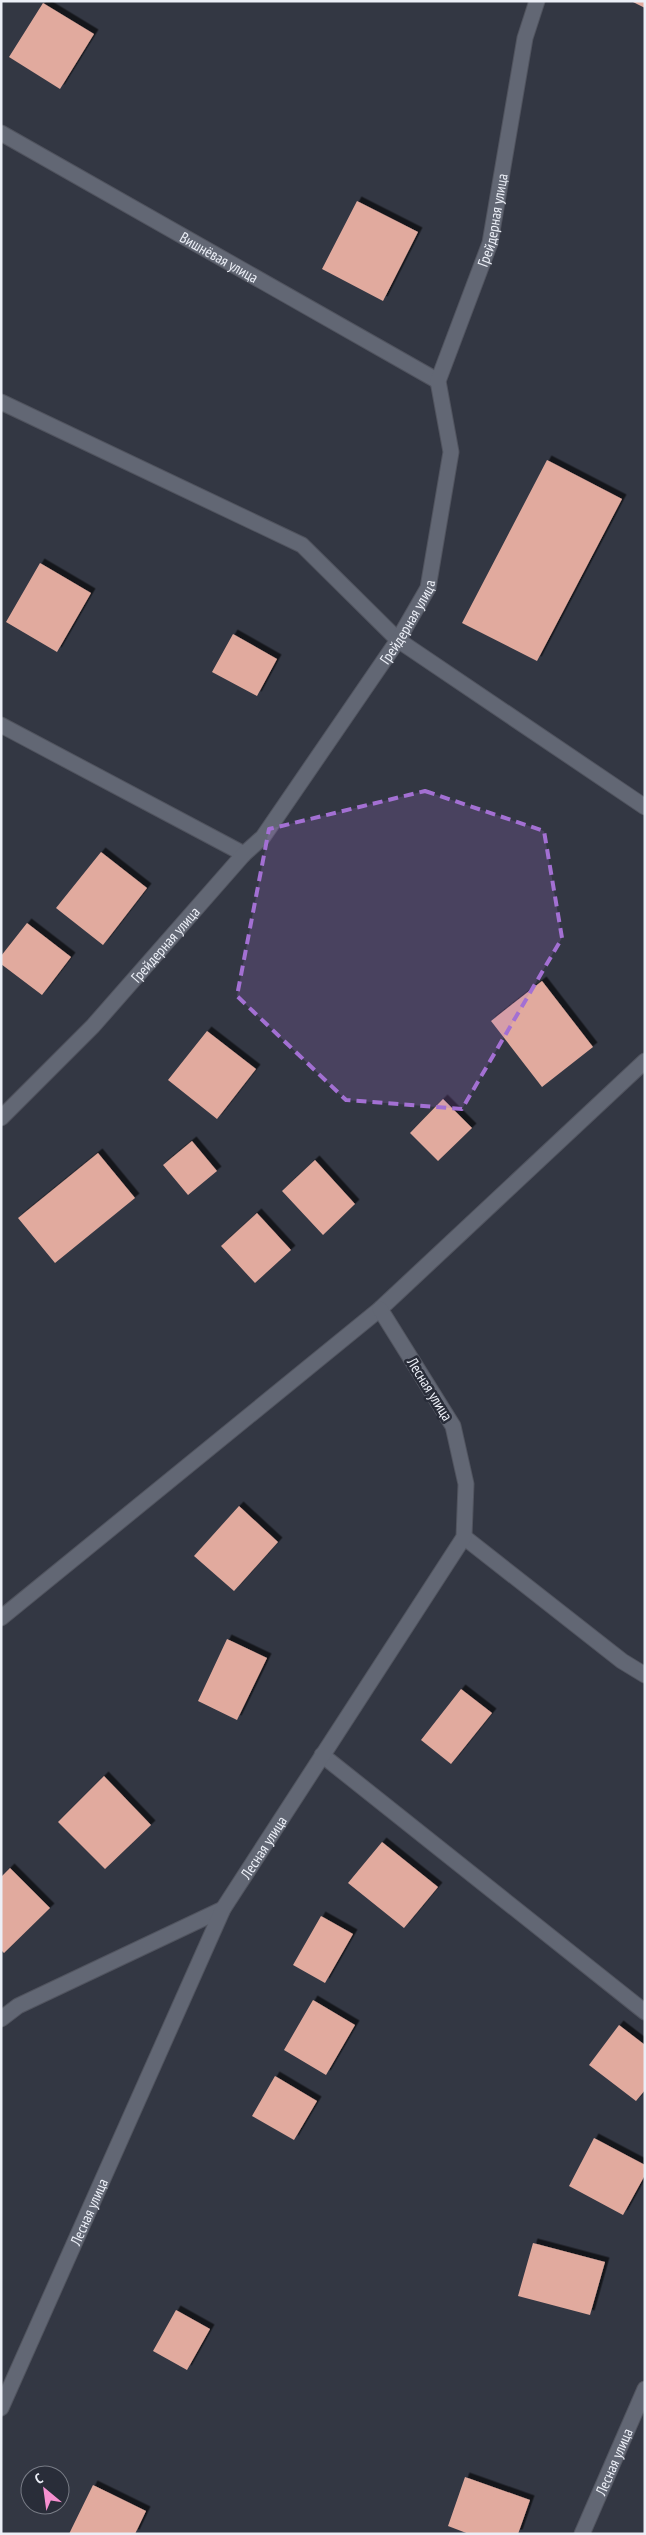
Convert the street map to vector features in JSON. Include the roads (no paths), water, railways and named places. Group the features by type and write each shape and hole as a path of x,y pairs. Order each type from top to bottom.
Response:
{"street":[{"name":"Грейдерная улица","path":"1,1118 93,1026 244,854 263,837 398,640 428,588 451,452 438,381 490,243 525,38 537,1"},
{"name":"Вишнёвая улица","path":"1,133 438,381"},
{"path":"1,402 302,545 398,640 645,807"},
{"path":"1,725 244,854"},
{"path":"1,1618 380,1308 645,1061"},
{"name":"Лесная улица","path":"1,2408 223,1909 464,1537 466,1484 453,1426 380,1308"},
{"path":"464,1537 622,1661 645,1676"},
{"path":"322,1756 645,2012"},
{"path":"1,2019 18,2006 223,1909"},
{"name":"Лесная улица","path":"582,2534 645,2389"}]}
